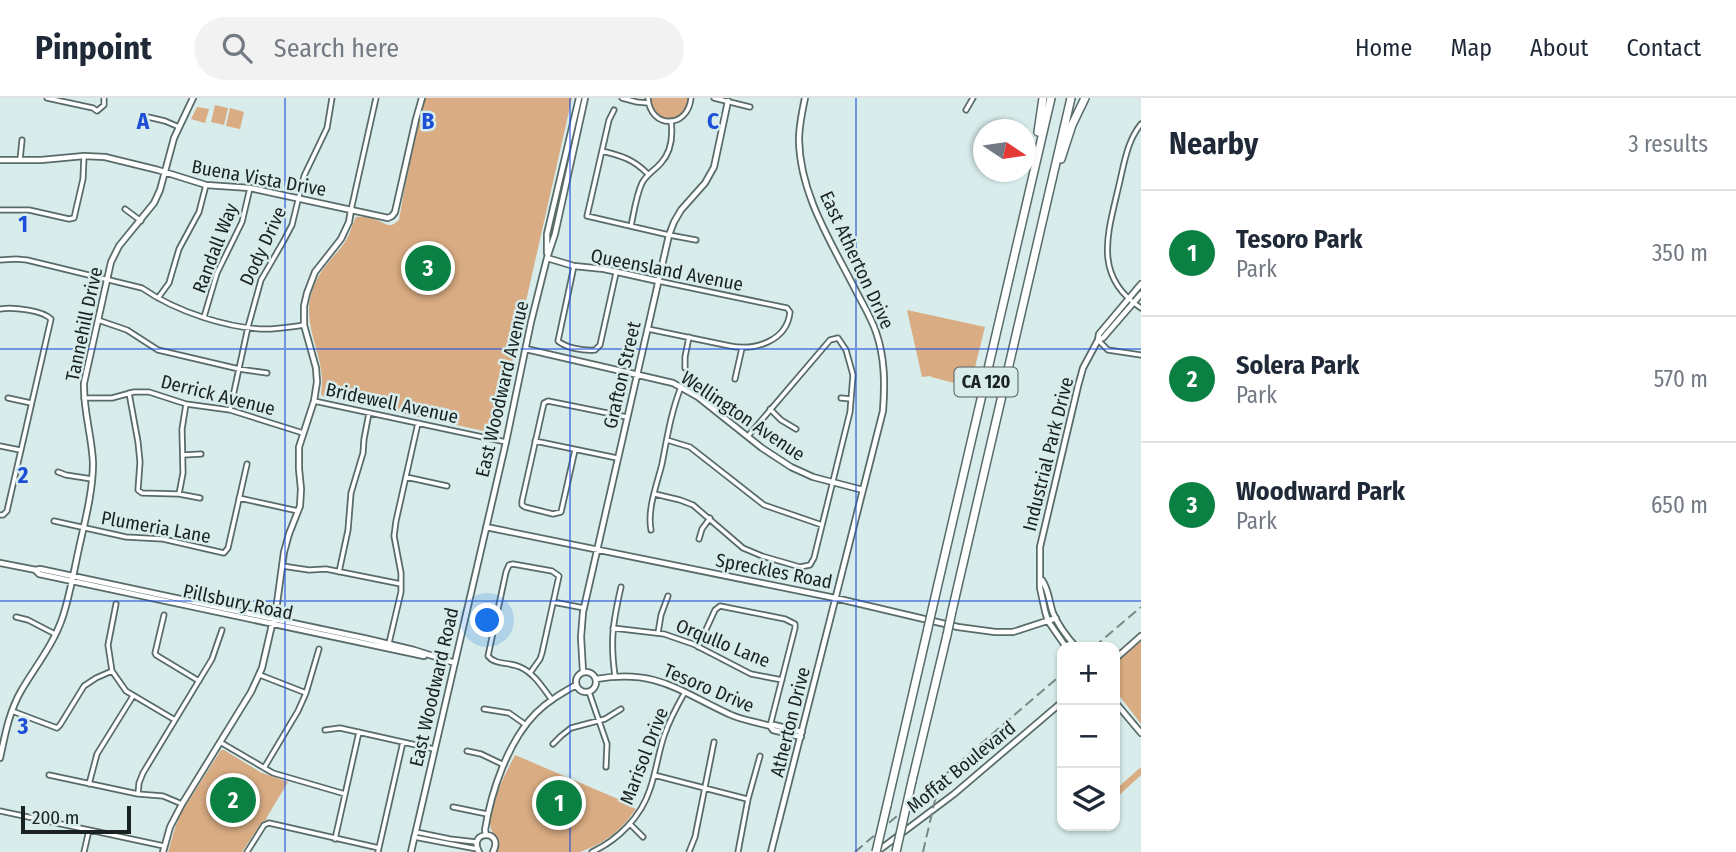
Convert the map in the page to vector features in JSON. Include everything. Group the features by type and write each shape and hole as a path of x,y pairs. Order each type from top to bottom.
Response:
{"highway":[{"path":"1038,155 1037,139 1043,98"},
{"name":"CA 120","path":"876,852 1051,98"},
{"name":"CA 120","path":"896,852 1071,98"},
{"path":"1051,186 1072,125 1085,98"}],"street":[{"path":"47,98 97,111 104,105 104,98"},
{"name":"Tannehill Drive","path":"0,758 12,711 62,619 72,578 92,479 92,454 83,398 84,383 111,262 118,246 141,221 157,197 169,154 193,98"},
{"name":"Dody Drive","path":"230,410 261,279 288,234 304,176 327,128 332,98"},
{"path":"0,811 163,849 170,827 182,804 260,675 289,534 298,511 301,489 298,461 317,382 316,368 304,325 304,306 311,281 341,239 349,222 376,98"},
{"name":"Buena Vista Drive","path":"0,160 105,157 206,186 250,188 388,218 394,214 422,98"},
{"name":"East Woodward Avenue","path":"547,258 547,234 579,98"},
{"name":"East Woodward Avenue","path":"486,527 585,98"},
{"path":"622,98 637,102 648,100 654,115 671,121 685,114 691,98"},
{"path":"714,98 750,107"},
{"name":"East Atherton Drive","path":"805,98 799,141 804,176 815,211 876,330 885,383 883,411 835,598"},
{"path":"966,110 973,98"},
{"name":"Grafton Street","path":"583,672 581,636 584,608 669,235 681,210 705,183 714,167 728,100"},
{"path":"614,110 609,120 587,216 696,240"},
{"path":"148,117 179,127"},
{"path":"631,226 643,182 661,163 669,149 673,132 671,121"},
{"path":"1141,124 1130,140 1106,244 1110,271 1117,285 1141,308"},
{"path":"20,160 22,140"},
{"path":"602,151 625,157 648,174"},
{"path":"0,210 29,210 72,219 83,179 84,156"},
{"path":"158,298 169,283 178,249 199,212 206,186"},
{"name":"Randall Way","path":"204,317 217,273 242,222 250,188"},
{"path":"125,209 141,221"},
{"name":"Queensland Avenue","path":"547,258 574,266 604,269 788,309 790,316 778,335 758,347 742,348"},
{"path":"0,260 27,260 142,288 179,309 248,327 270,329 304,325"},
{"path":"574,266 558,341 591,351 600,345 616,273"},
{"name":"Industrial Park Drive","path":"1063,642 1048,621 1042,600 1040,547 1083,368 1098,340 1104,338 1141,284"},
{"name":"Industrial Park Drive","path":"1131,301 1141,294"},
{"path":"0,309 14,308 44,314 50,317 51,321 3,514"},
{"path":"98,320 127,330 158,350 267,373"},
{"path":"648,329 742,348 735,379"},
{"path":"685,368 689,337"},
{"path":"655,494 690,503 743,548 800,567 810,565 850,412 853,375 850,359 838,338 830,340 747,436"},
{"path":"1098,340 1108,350 1141,355"},
{"name":"Wellington Avenue","path":"526,349 662,380 681,387 791,467 813,477 863,490"},
{"path":"651,530 650,515 681,387"},
{"name":"Derrick Avenue","path":"83,398 112,398 129,393 149,392 186,404 230,410 303,433"},
{"path":"129,393 140,462 138,490 142,493 179,494 201,498"},
{"path":"8,398 31,403"},
{"path":"841,398 851,399"},
{"name":"Bridewell Avenue","path":"314,401 506,442"},
{"path":"575,450 563,511 553,514 522,505 544,403 548,401 627,417"},
{"path":"179,494 186,404"},
{"path":"770,409 796,429"},
{"path":"339,572 348,530 351,493 363,453 369,413"},
{"path":"389,647 401,592 400,562 394,536 418,423"},
{"path":"667,440 690,447 764,505 822,525"},
{"path":"535,441 617,458"},
{"path":"0,446 20,450"},
{"path":"183,455 201,454"},
{"path":"247,464 239,498 298,511"},
{"path":"58,472 92,479"},
{"path":"406,477 447,486"},
{"name":"Plumeria Lane","path":"54,521 126,537 163,539 224,553 228,548 239,498"},
{"path":"699,539 710,518"},
{"name":"Spreckles Road","path":"486,527 995,632 1013,632 1056,618"},
{"name":"East Woodward Road","path":"411,852 486,527"},
{"name":"Pillsbury Road","path":"0,563 40,569 389,647 414,650 455,663"},
{"path":"530,673 542,653 559,579 556,573 513,564 509,565 506,572 488,652 489,658 521,667 530,673 552,700"},
{"path":"282,566 326,569 401,584"},
{"name":"Industrial Park Drive","path":"1041,579 1046,586 1056,618 1073,642"},
{"path":"615,676 611,638 621,587"},
{"path":"658,633 668,596"},
{"name":"Atherton Drive","path":"771,852 835,598"},
{"path":"554,601 584,608"},
{"path":"116,604 108,645 112,671 133,696 175,720"},
{"path":"698,647 717,607 785,619 795,624 770,726"},
{"path":"164,615 156,655 199,681"},
{"path":"16,617 55,634"},
{"name":"Orqullo Lane","path":"612,628 658,633 680,639 751,674 782,681"},
{"path":"138,794 143,773 199,681 215,652 222,630"},
{"path":"1120,655 1141,636"},
{"path":"264,768 298,711 319,649"},
{"path":"12,711 57,728 84,685 112,671"},
{"path":"583,672 591,673 596,679 595,687 589,692 582,691 576,685 577,677 583,672"},
{"path":"260,675 306,693"},
{"name":"Tesoro Drive","path":"596,679 615,676 663,682 732,716 774,725 801,735"},
{"path":"485,835 491,799 512,748 537,712 576,685"},
{"path":"589,692 607,744 606,767"},
{"name":"Marisol Drive","path":"592,852 615,839 630,824 646,801 664,736 685,692"},
{"path":"89,784 97,754 133,696"},
{"name":"Moffat Boulevard","path":"876,852 954,794 1058,705"},
{"path":"1118,705 1141,733"},
{"path":"484,709 509,713 526,725"},
{"path":"553,744 572,728 599,721 621,709"},
{"path":"324,730 340,728 434,749"},
{"path":"335,839 359,732"},
{"path":"220,742 264,768 345,794"},
{"path":"247,852 264,825 269,823 379,850 403,742"},
{"path":"689,852 695,837 714,742"},
{"path":"467,751 481,754 504,765"},
{"path":"738,852 760,756"},
{"path":"49,775 138,794 163,796 182,804"},
{"path":"654,775 748,799"},
{"path":"453,807 487,814"},
{"path":"630,824 643,837"},
{"path":"84,852 89,830"},
{"path":"415,834 476,842"},
{"path":"415,834 478,851 476,842"},
{"path":"476,842 485,835 492,837 496,842 493,852"}],"shaded area":[{"path":"426,98 572,98 516,351 493,433 322,396 321,393 320,362 309,313 316,280 345,242 356,217 370,218 389,225 399,220"},
{"path":"650,98 689,98 682,114 669,119 657,114"},
{"path":"215,105 228,108 224,125 211,122"},
{"path":"197,107 209,109 205,123 191,119"},
{"path":"230,108 244,112 240,129 226,126"},
{"path":"907,310 985,327 970,387 931,376 922,377"},
{"path":"1141,641 1141,724 1120,697 1120,660"},
{"path":"221,750 260,772 288,782 266,820 242,852 168,852 181,813"},
{"path":"515,755 636,809 614,834 580,852 496,852 498,844 491,829 491,812"},
{"path":"1141,767 1141,775 1120,794 1120,786"}],"railway":[{"path":"1100,642 1141,607"},
{"path":"855,852 1057,678"},
{"path":"923,852 935,800 947,779"}],"place":[{"name":"Woodward Park","path":"428,268"},
{"name":"Solera Park","path":"233,800"},
{"name":"Tesoro Park","path":"559,803"}]}
